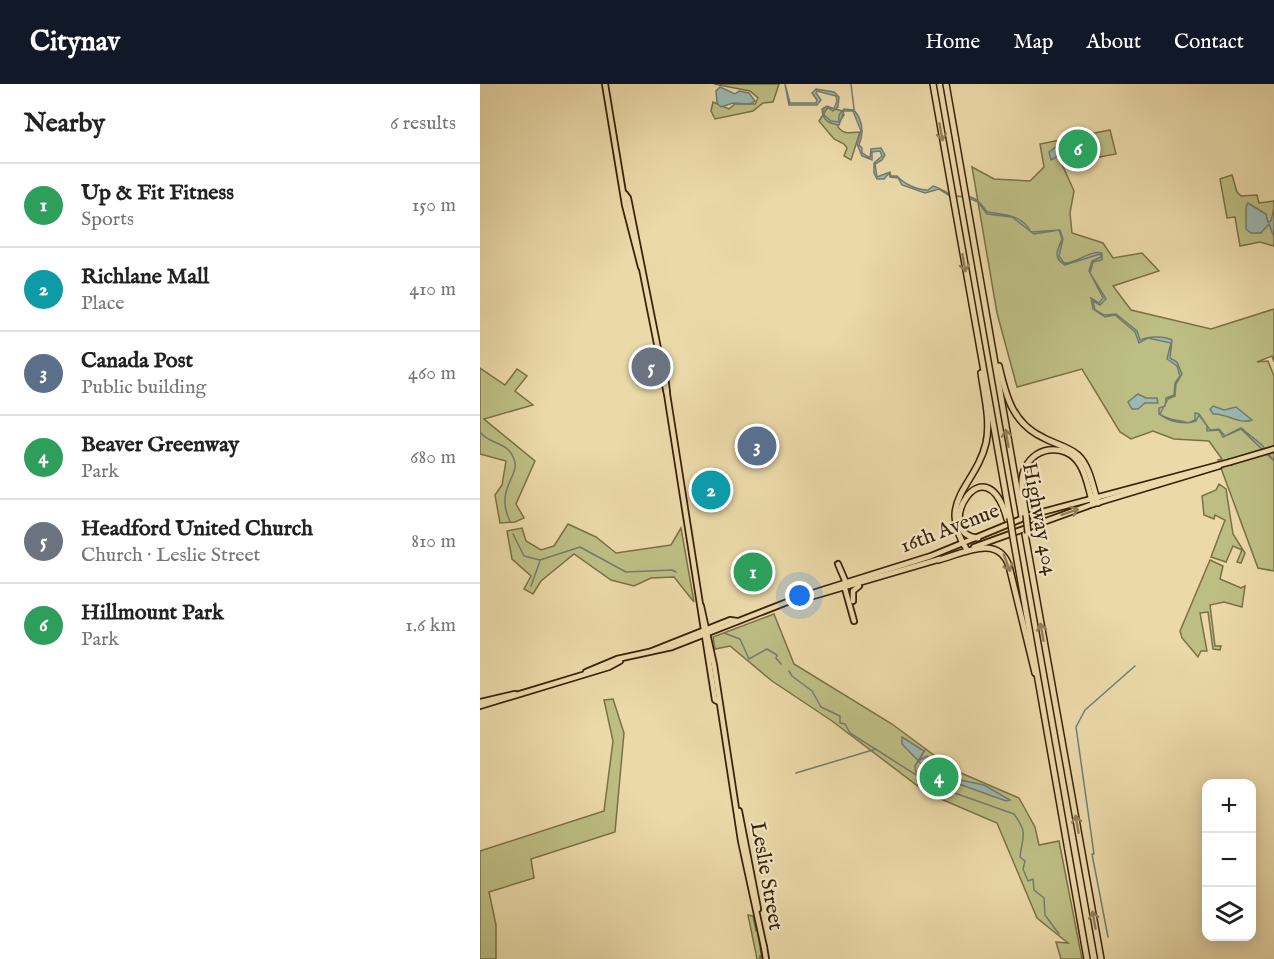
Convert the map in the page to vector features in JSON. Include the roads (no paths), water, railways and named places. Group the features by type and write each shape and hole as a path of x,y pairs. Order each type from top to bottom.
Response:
{"highway":[{"name":"Highway 404","path":"933,84 1087,959"},
{"name":"Highway 404","path":"946,84 1101,959"},
{"path":"993,348 1010,407 1019,421 1039,436 1078,455 1084,462 1094,500"},
{"path":"967,550 955,519 955,504 983,453 987,432 981,360"},
{"path":"1024,516 1023,474 1031,459 1043,451 1059,450 1074,458 1083,472 1094,500"},
{"path":"978,538 971,537 964,531 960,515 963,499 971,490 978,488 992,491 999,498 1009,518"},
{"path":"938,560 986,547 995,548 1004,553 1044,708"}],"main road":[{"name":"Leslie Street","path":"605,84 640,267 658,352 664,366 701,605 738,810 742,844 766,959"},
{"name":"16th Avenue","path":"788,603 803,601 978,538 1031,516 1272,450"},
{"name":"16th Avenue","path":"480,706 586,672 589,668 652,651 706,632 730,620 737,621 845,585 868,581 938,560 1094,500"},
{"path":"838,564 854,621"},
{"path":"853,601 854,590 868,581"},
{"name":"16th Avenue","path":"480,702 515,694"}],"water":[{"path":"785,84 790,103 816,103 817,100 812,93 816,89 834,92 839,97 838,107 833,111 827,107 824,109 824,115 831,121 839,122 839,115 844,109 854,110 862,127 859,145 862,153 870,158 871,149 881,148 885,155 875,164 877,177 890,172 891,176 897,176 915,188 928,190 933,186 960,197 950,196 939,189 925,193 902,185 898,178 890,177 889,173 884,179 877,179 874,173 874,163 882,156 880,151 872,152 872,160 862,156 857,144 861,131 853,111 844,111 839,125 833,124 825,119 822,109 827,106 834,109 836,96 817,91 821,100 817,105 789,105"},
{"path":"720,87 735,94 739,91 749,93 755,101 750,104 733,103 721,107 717,103 716,91"},
{"path":"1079,145 1081,149 1066,152 1051,160 1049,152 1056,147"},
{"path":"966,197 972,197 981,204 987,212 1011,217 987,214 978,202"},
{"path":"1248,203 1266,214 1268,222 1271,221 1274,208 1274,237 1269,224 1261,233 1251,233 1246,229"},
{"path":"1012,217 1027,226 1031,231"},
{"path":"1058,230 1034,234 1031,232"},
{"path":"1059,230 1063,239 1059,256 1064,263 1092,253 1102,253 1102,260 1093,262 1090,273 1092,261 1101,257 1100,254 1065,265 1057,256 1062,239"},
{"path":"1090,273 1106,299 1100,305 1093,301 1095,310 1104,315 1116,314 1137,331 1140,340 1146,338 1164,337 1172,340 1170,358 1177,362 1182,374 1176,384 1175,396 1168,399 1165,404 1166,398 1174,395 1175,383 1180,376 1177,366 1167,359 1171,343 1148,338 1139,343 1135,332 1115,315 1105,317 1093,309 1091,298 1099,303 1103,298"},
{"path":"1138,394 1146,398 1157,398 1158,403 1145,403 1138,409 1132,409 1128,402"},
{"path":"1164,406 1160,414 1187,423 1172,421 1163,417 1159,414 1159,408"},
{"path":"1213,406 1224,410 1236,407 1252,420 1242,421 1213,414 1210,409"},
{"path":"1195,413 1199,414 1210,430 1219,429 1225,436 1241,428 1262,445 1274,461 1241,429 1223,437 1219,430 1207,431 1207,426 1199,415 1196,421 1189,422 1195,420"},
{"path":"902,737 924,751 919,760 927,756 960,780 984,785 1010,800 1006,801 931,774 902,744"}],"waterway":[{"path":"851,84 854,109"},
{"path":"480,432 507,449 514,459 514,471 505,500 510,521"},
{"path":"513,534 524,556 540,560 580,547 626,572 672,570 676,572"},
{"path":"531,586 540,561"},
{"path":"724,633 740,639 749,659 767,649 777,655 776,658 781,664"},
{"path":"1108,937 1092,854 1094,854 1076,727 1085,710 1135,666"},
{"path":"789,671 792,676 812,691 821,707 840,716 840,723 845,724 850,733 932,785 1014,814 1023,831 1020,857 1025,861 1023,869 1028,881 1033,879 1034,890 1044,898 1045,915 1059,934"},
{"path":"796,773 876,749"},
{"path":"916,773 915,766 925,750"}],"place":[{"name":"Hillmount Park","path":"1078,149"},
{"name":"Headford United Church","path":"651,367"},
{"name":"Canada Post","path":"757,446"},
{"name":"Richlane Mall","path":"711,490"},
{"name":"Up & Fit Fitness","path":"753,572"},
{"name":"Beaver Greenway","path":"939,777"}]}
